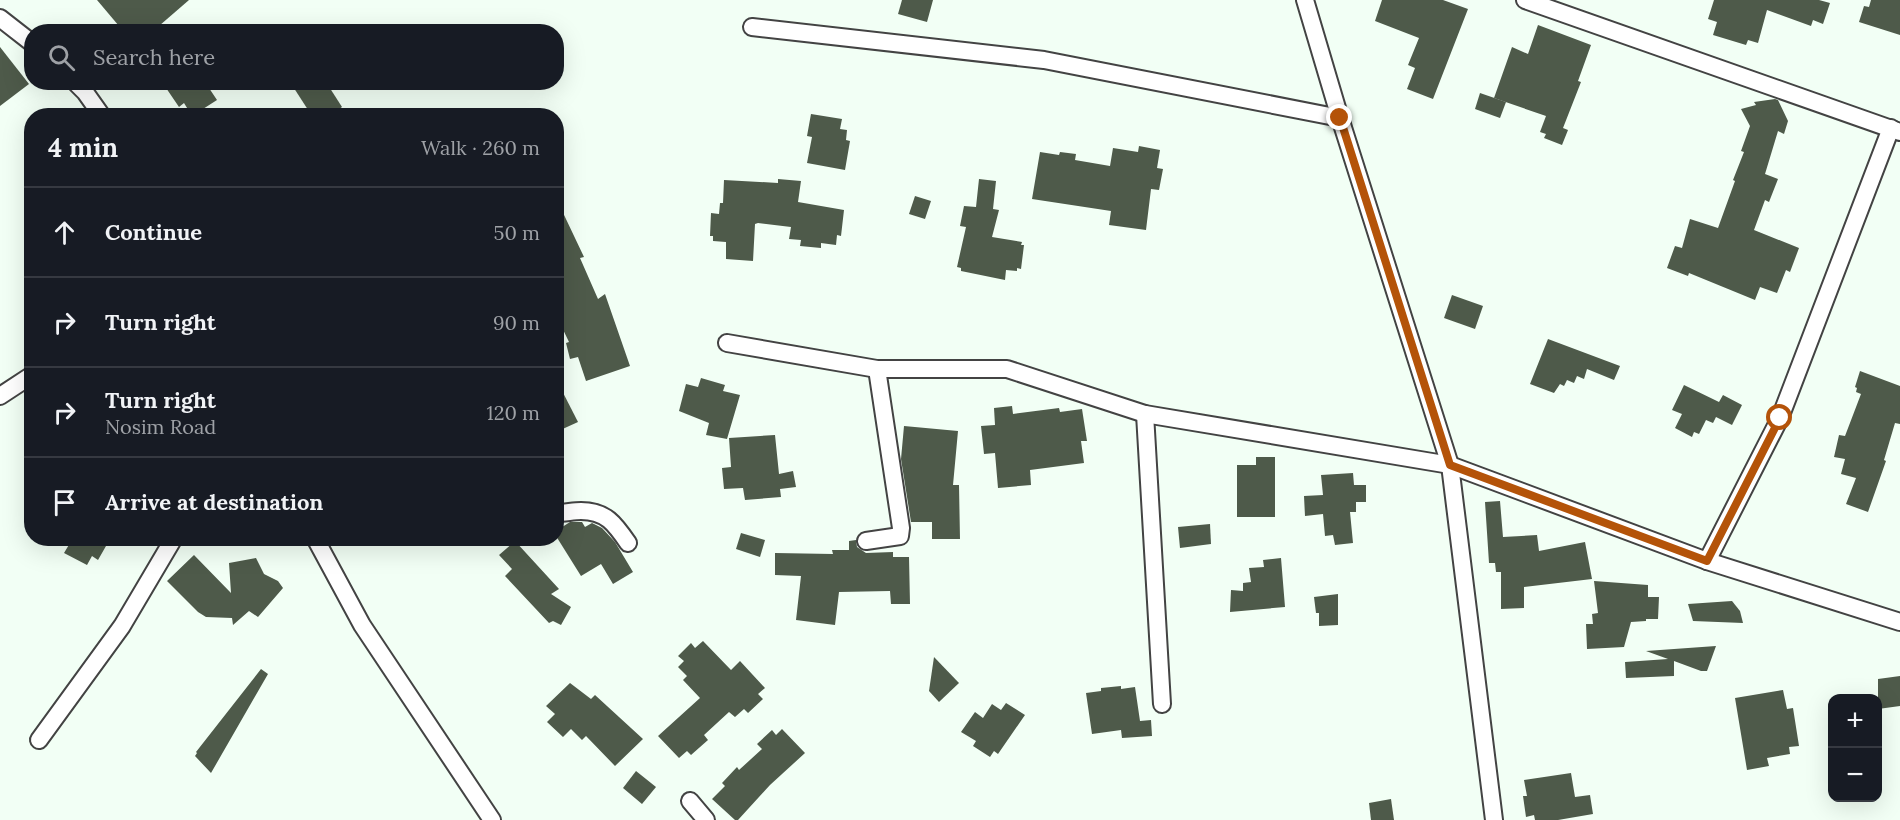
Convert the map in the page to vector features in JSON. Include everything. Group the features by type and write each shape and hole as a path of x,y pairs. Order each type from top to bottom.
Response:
{"street":[{"path":"1305,0 1450,465 1494,820"},
{"path":"1525,0 1896,130 1780,418 1707,561"},
{"path":"0,18 24,37"},
{"path":"752,27 1044,60 1340,118"},
{"path":"83,90 96,108"},
{"path":"727,343 877,369 1007,369 1146,414 1450,465 1707,561 1900,622"},
{"path":"866,541 900,536 901,528 877,369"},
{"path":"0,396 24,380"},
{"path":"1146,414 1162,704"},
{"path":"564,512 582,511 606,516 619,529 628,543"},
{"path":"39,740 122,626 169,546"},
{"path":"319,546 362,625 492,820"},
{"path":"690,801 706,820"}],"building":[{"path":"97,0 189,0 161,24 117,24"},
{"path":"902,0 933,0 927,22 898,14"},
{"path":"1382,0 1443,0 1468,9 1433,99 1407,89 1415,68 1408,65 1419,38 1375,21"},
{"path":"1714,0 1819,0 1830,3 1823,24 1813,20 1811,26 1767,10 1758,43 1748,40 1746,45 1713,35 1717,22 1708,19"},
{"path":"1871,0 1900,0 1900,35 1859,22 1864,6 1869,7"},
{"path":"1538,25 1591,45 1578,81 1581,82 1563,128 1568,130 1562,145 1544,138 1546,134 1540,132 1546,116 1494,98 1512,47 1528,54"},
{"path":"0,47 24,78 24,88 0,106"},
{"path":"167,90 210,90 217,100 204,108 187,108 184,103 179,107"},
{"path":"295,90 331,90 342,107 341,108 307,108"},
{"path":"1480,93 1506,102 1500,118 1475,109"},
{"path":"1778,100 1788,121 1784,134 1778,131 1765,174 1778,179 1769,202 1765,200 1754,230 1799,248 1790,272 1786,270 1777,293 1760,287 1755,300 1689,273 1688,276 1667,268 1675,246 1682,248 1690,219 1718,228 1735,181 1733,180 1744,152 1741,151 1750,126 1741,109 1756,105 1754,102"},
{"path":"811,114 842,119 840,129 847,130 846,140 850,141 845,170 807,163 812,137 807,136"},
{"path":"1139,146 1160,150 1157,168 1163,169 1159,190 1151,189 1146,230 1109,225 1111,211 1032,199 1040,152 1059,155 1060,152 1076,154 1075,160 1110,166 1113,148 1138,152"},
{"path":"778,179 801,181 798,202 844,210 841,236 837,235 836,245 821,243 821,248 800,246 801,240 789,239 791,227 758,223 755,224 753,261 726,259 726,242 713,241 713,236 710,236 711,213 719,214 720,203 723,203 724,180 778,183"},
{"path":"979,179 996,181 993,209 999,210 992,237 1022,242 1021,245 1024,245 1021,269 1006,270 1005,280 961,271 961,268 957,267 966,227 960,226 964,206 976,207"},
{"path":"915,196 931,201 925,219 909,214"},
{"path":"564,215 584,257 580,258 598,299 605,294 630,366 586,381 578,357 570,359 566,343 569,342 564,332"},
{"path":"1452,295 1483,306 1475,329 1444,318"},
{"path":"1548,339 1620,366 1614,380 1587,369 1584,379 1577,376 1574,383 1567,380 1564,386 1560,384 1554,393 1530,384"},
{"path":"1860,371 1900,386 1900,424 1895,423 1884,460 1886,461 1868,512 1846,504 1856,478 1841,474 1845,459 1834,457 1839,435 1845,436 1861,394 1856,392 1855,387"},
{"path":"701,378 725,385 723,391 740,395 727,439 706,435 709,423 679,411 686,384 698,387"},
{"path":"1684,385 1719,402 1723,395 1742,405 1732,425 1716,417 1713,423 1706,420 1699,434 1694,432 1692,437 1675,428 1682,414 1672,410"},
{"path":"564,395 578,422 564,428"},
{"path":"1012,406 1013,414 1059,408 1060,412 1082,409 1087,441 1081,441 1084,463 1030,470 1031,485 998,488 995,453 984,454 981,426 995,425 994,408"},
{"path":"904,426 958,431 953,485 959,485 960,539 932,539 932,522 911,522 901,459"},
{"path":"775,435 779,474 793,471 796,487 780,489 781,497 745,500 743,488 724,489 722,468 731,467 729,438"},
{"path":"1256,457 1275,457 1275,517 1237,517 1237,465 1256,465"},
{"path":"1353,473 1354,485 1366,485 1366,502 1356,502 1356,512 1350,512 1353,543 1335,545 1333,535 1325,536 1323,514 1305,516 1304,496 1323,495 1321,475"},
{"path":"1500,501 1503,537 1537,535 1539,551 1585,542 1592,579 1524,587 1524,608 1501,609 1501,572 1496,572 1495,563 1489,563 1485,502"},
{"path":"570,522 582,522 585,527 592,523 602,528 615,542 633,572 613,584 601,564 581,576 562,546 564,526"},
{"path":"1210,524 1211,544 1180,548 1178,527"},
{"path":"741,533 765,540 760,557 736,549"},
{"path":"856,540 857,547 866,553 893,552 893,557 909,557 910,604 891,604 890,591 839,592 835,625 796,620 801,576 775,575 775,553 833,554 832,550 849,550 849,541"},
{"path":"68,546 106,546 98,560 92,556 87,565 64,553"},
{"path":"509,546 520,546 559,589 551,594 571,607 561,625 553,621 549,623 505,576 512,569 499,555"},
{"path":"194,555 231,593 229,563 256,558 264,574 278,581 283,588 258,617 249,611 233,625 232,618 206,617 167,581"},
{"path":"1281,558 1285,607 1230,612 1231,590 1243,591 1243,583 1251,582 1249,568 1264,567 1263,560"},
{"path":"1594,581 1648,585 1648,597 1659,597 1658,619 1631,622 1624,647 1587,649 1586,624 1593,624 1592,614 1598,613"},
{"path":"1338,594 1338,625 1319,626 1319,613 1316,613 1314,597"},
{"path":"1732,601 1740,611 1743,623 1693,621 1688,604"},
{"path":"703,641 731,670 740,661 765,688 758,694 763,699 748,713 744,709 735,717 729,712 704,735 708,740 691,755 687,751 679,758 658,736 700,698 683,680 687,676 678,667 684,661 678,656 691,643 695,648"},
{"path":"1716,646 1707,671 1674,661 1674,676 1626,678 1625,662 1668,659 1646,651"},
{"path":"934,657 959,683 939,702 929,691"},
{"path":"261,669 268,674 211,773 195,756 196,752"},
{"path":"1900,676 1900,706 1882,708 1882,694 1878,694 1878,679"},
{"path":"570,683 591,699 595,695 643,739 615,766 586,736 582,740 571,729 563,737 547,722 555,714 546,706"},
{"path":"1121,686 1121,689 1135,687 1140,721 1151,720 1152,736 1122,738 1121,730 1092,734 1086,693 1101,691 1101,688"},
{"path":"1783,690 1787,709 1793,708 1799,746 1789,747 1790,754 1767,758 1769,766 1747,770 1735,698"},
{"path":"1006,703 1025,715 998,754 994,751 990,757 973,746 976,741 961,732 975,712 983,718 992,704 1001,710"},
{"path":"782,729 805,753 770,785 738,820 735,820 712,799 725,786 722,783 737,767 739,770 762,749 757,744 772,730 776,735"},
{"path":"636,771 656,787 642,804 623,788"},
{"path":"1571,773 1575,797 1590,795 1593,814 1558,820 1535,820 1534,815 1526,817 1523,796 1527,796 1524,780"},
{"path":"1391,799 1394,820 1371,820 1369,803"}],"route":[{"path":"1340,118 1450,465 1707,561 1780,418"}]}
